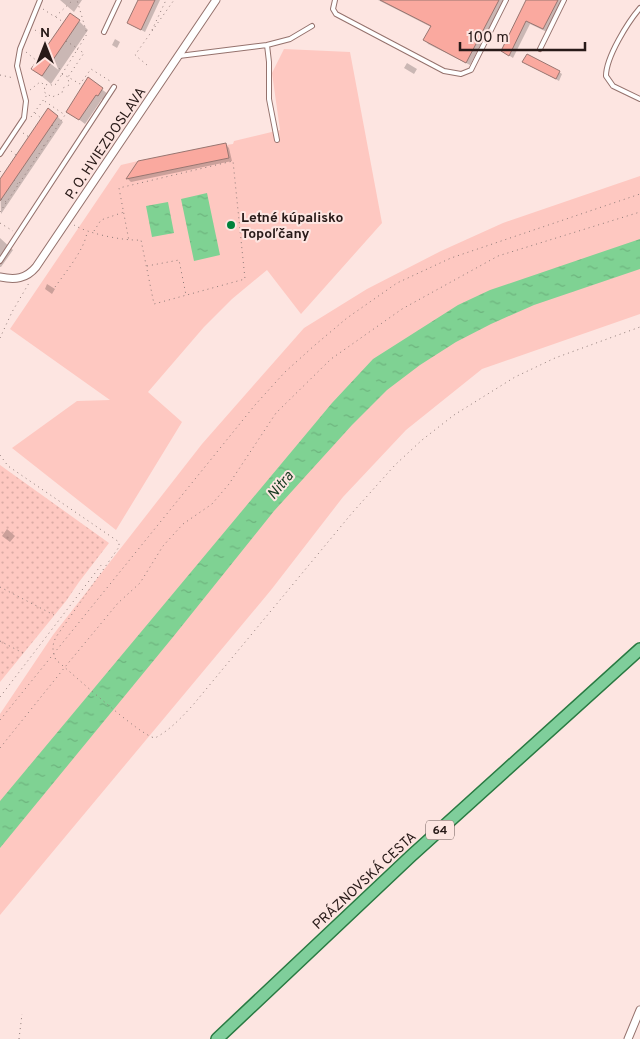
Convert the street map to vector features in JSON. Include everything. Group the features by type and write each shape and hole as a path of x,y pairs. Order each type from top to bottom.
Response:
{"main road":[{"name":"PRÁZNOVSKÁ CESTA","path":"244,1015 273,985 411,856 640,649"},
{"name":"64","path":"217,1039 244,1015"},
{"name":"64","path":"228,1039 244,1015"}],"street":[{"name":"P. O. HVIEZDOSLAVA","path":"0,278 19,279 29,275 36,267 216,0"},
{"path":"628,1039 640,1010"}],"lane":[{"path":"0,154 24,118 26,101 18,66 20,49 40,0"},
{"path":"104,32 119,0"},
{"path":"335,0 333,9 336,14 444,71 460,74 471,70 506,0"},
{"path":"540,49 564,0"},
{"path":"640,8 630,20 609,62 606,76 613,86 640,100"},
{"path":"179,56 267,45 290,39 312,26"},
{"path":"267,45 269,99 277,140"},
{"path":"0,261 114,87"}],"path":[{"path":"55,17 73,0"},
{"path":"45,86 56,84 86,34 77,0"},
{"path":"151,33 166,0"},
{"path":"147,65 135,55 174,0"},
{"path":"42,9 63,22"},
{"path":"34,30 51,41"},
{"path":"45,86 44,92 52,97 62,93 63,88 69,85 68,77 84,53 66,41"},
{"path":"25,52 37,61"},
{"path":"51,63 64,71"},
{"path":"62,74 80,84 91,69 116,85 114,87"},
{"path":"0,75 13,78 20,77"},
{"path":"30,90 40,82 45,86"},
{"path":"31,117 48,94"},
{"path":"0,212 65,115 43,100"},
{"path":"34,113 41,118"},
{"path":"52,125 57,128"},
{"path":"22,132 29,137"},
{"path":"39,143 44,147"},
{"path":"9,150 16,155"},
{"path":"74,225 87,231 129,241 141,240 154,304 244,278 233,161 119,188 129,241"},
{"path":"0,171 3,174"},
{"path":"14,180 19,184"},
{"path":"0,720 254,405 285,372 348,318 398,284 451,258 640,194"},
{"path":"1,199 6,203"},
{"path":"93,232 102,220 124,212"},
{"path":"0,748 118,603 140,583 163,546 183,524 212,504 229,484 276,413 331,359 402,309 498,256 640,212"},
{"path":"0,223 18,234"},
{"path":"55,287 80,250 87,231"},
{"path":"146,266 180,260 186,295"},
{"path":"0,338 12,312 32,279"},
{"path":"0,455 8,466 119,542 119,547 56,637 53,644 53,653 56,660 126,719 145,734 154,738 179,720 352,513 411,449 454,415 515,376 555,358 640,327"},
{"path":"0,697 102,564"},
{"path":"0,587 54,615"},
{"path":"0,641 23,652"},
{"path":"19,1039 22,1014"}],"shaded area":[{"name":"Letné kúpalisko Topoľčany","path":"284,49 350,52 382,223 301,314 267,270 232,299 204,327 148,392 182,422 116,530 12,448 77,401 110,400 10,329 121,165 138,161 127,179 229,158 226,145 233,144 234,141 280,130 272,73"},
{"path":"640,176 640,314 482,369 406,430 343,497 271,590 0,915 0,714 53,635 202,444 304,328 367,289 441,251 503,223"},
{"path":"0,465 109,543 66,601 0,682"}],"water":[{"path":"207,193 220,255 194,261 181,199"},
{"path":"168,202 174,233 152,237 146,206"},
{"name":"Nitra","path":"640,239 640,269 534,305 491,324 456,342 420,365 387,390 352,425 274,511 0,848 0,801 332,403 373,359 458,305 490,290"}],"building":[{"path":"138,0 155,0 141,30 127,23"},
{"path":"380,0 499,0 466,63 423,40 431,26"},
{"path":"526,0 558,0 543,29 526,21 509,56 501,51"},
{"path":"70,13 80,20 42,76 31,69"},
{"path":"527,54 560,71 556,79 522,62"},
{"path":"88,77 103,88 79,120 66,112"},
{"path":"48,108 58,116 0,201 0,179"},
{"path":"226,143 229,158 126,179 138,161"}],"place":[{"name":"Letné kúpalisko Topoľčany","path":"231,225"}]}
